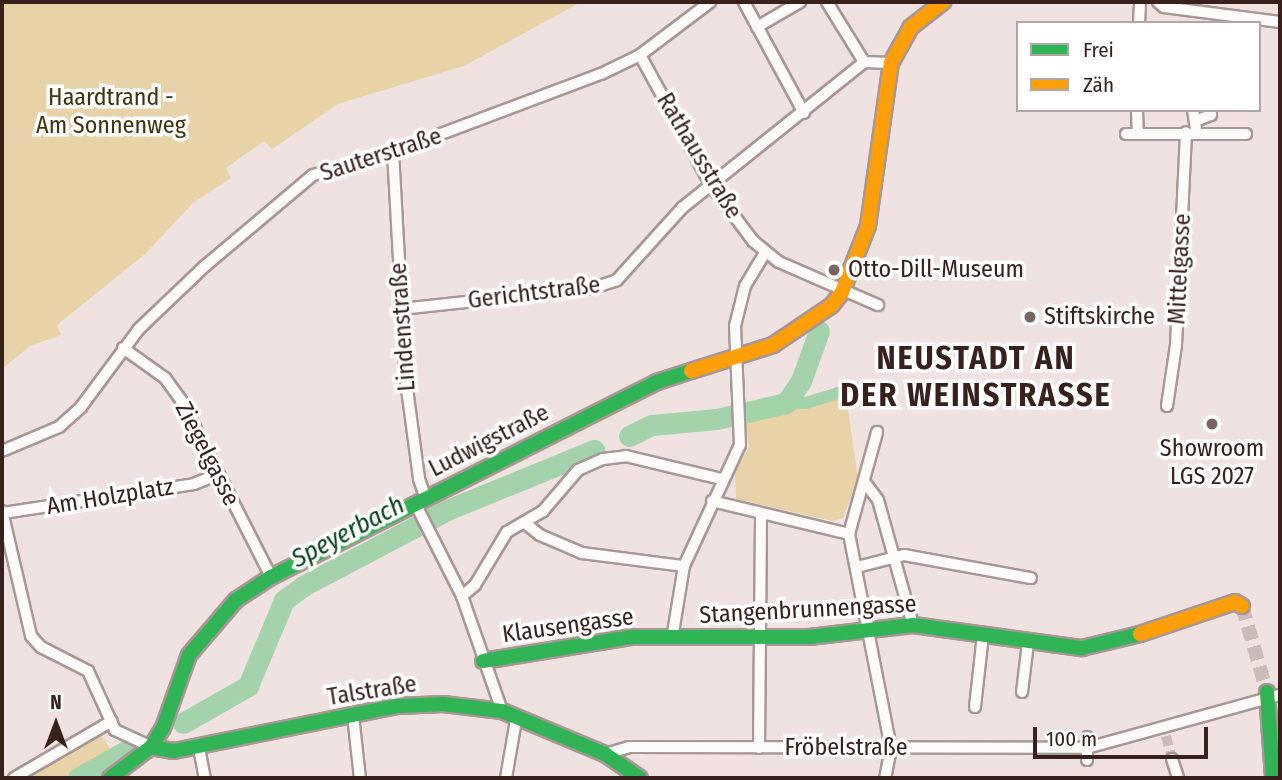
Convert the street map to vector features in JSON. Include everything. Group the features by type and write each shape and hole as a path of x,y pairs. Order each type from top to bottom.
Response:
{"main road":[{"path":"842,292 868,226 891,63 911,27 943,2"},
{"name":"Ludwigstraße","path":"151,747 163,728 177,682 197,643 221,613 271,578 423,512 657,382 734,358 798,332 842,292"},
{"name":"Stangenbrunnengasse","path":"672,639 809,637 870,626 913,625 1028,643 1082,648 1148,632 1238,604"},
{"name":"Klausengasse","path":"483,661 632,637 672,639"},
{"path":"1272,695 1273,778"},
{"name":"Talstraße","path":"151,747 163,752 199,748 398,706 443,704 502,711 516,720 605,754 640,778"},
{"path":"163,728 176,743 199,748"},
{"path":"110,778 135,763 151,747"}],"street":[{"name":"Sauterstraße","path":"2,451 59,427 81,407 123,348 205,266 313,175 393,152 534,101 640,55 710,2"},
{"path":"744,2 804,113"},
{"path":"757,26 800,2"},
{"path":"827,2 864,62 891,63"},
{"path":"1139,21 1140,2"},
{"path":"1158,2 1164,7 1194,17 1280,22"},
{"name":"Rathausstraße","path":"640,55 711,185 765,253 842,292 878,305"},
{"name":"Gerichtstraße","path":"401,309 606,285 625,274 682,208 804,113 864,62"},
{"path":"1137,112 1132,134 1193,124 1211,115 1210,112"},
{"path":"1193,124 1246,134"},
{"name":"Mittelgasse","path":"1167,407 1175,353 1193,124"},
{"name":"Lindenstraße","path":"393,152 401,309 414,451 423,512 462,596 502,711"},
{"path":"672,639 684,566 721,479 740,445 734,358 741,298 765,253"},
{"name":"Ziegelgasse","path":"123,348 165,378 271,578"},
{"path":"877,432 866,484 849,534 870,626 891,748 885,778"},
{"path":"462,596 475,585 503,536 543,511 578,470 613,456 721,479"},
{"name":"Am Holzplatz","path":"2,512 194,484 216,475"},
{"path":"866,484 877,500 913,625"},
{"path":"712,502 849,534"},
{"path":"2,512 32,636 41,647 88,671 114,730 151,747"},
{"path":"759,748 761,513"},
{"path":"525,523 540,535 582,553 684,566"},
{"path":"856,567 894,557 946,559 1031,578"},
{"path":"975,707 983,635"},
{"path":"1022,692 1028,643"},
{"name":"Fröbelstraße","path":"605,754 629,747 891,748 1087,742 1165,732 1272,695"},
{"path":"353,715 359,778"},
{"path":"506,778 516,720"},
{"path":"14,778 112,721"},
{"path":"127,738 135,763"},
{"path":"1087,742 1087,760"},
{"path":"199,748 205,778"},
{"path":"1172,759 1178,778"}],"green space":[{"name":"Haardtrand - Am Sonnenweg","path":"2,2 581,2 464,66 338,104 272,149 264,141 226,168 231,178 193,203 145,254 57,325 61,335 30,346 2,369"},
{"path":"846,396 858,479 843,518 833,521 736,499 735,472 749,447 745,417 786,406 812,407"},
{"path":"100,733 113,753 70,778 25,778"}],"waterway":[{"name":"Speyerbach","path":"629,436 652,425 717,419 786,403 801,381 819,331"},
{"name":"Speyerbach","path":"786,403 806,403 843,392"},
{"name":"Speyerbach","path":"183,723 248,686 284,600 303,586 447,510 594,450"},
{"name":"Speyerbach","path":"78,778 124,752"}],"tunnel":[{"path":"1242,606 1267,692"},
{"path":"1166,736 1172,759"}],"traffic: fast":[{"path":"110,778 151,747 163,728 189,655 236,600 271,577 657,382 691,371"},
{"path":"483,661 632,637 809,637 913,625 1082,648 1140,634"},
{"path":"1267,692 1273,778"},
{"path":"151,747 174,751 398,706 443,704 502,711 605,754 640,778"}],"traffic: slow":[{"path":"691,371 773,345 832,305 842,292 868,226 891,63 911,27 943,2"},
{"path":"1140,634 1235,602 1242,606"}],"place":[{"name":"Otto-Dill-Museum","path":"834,270"},
{"name":"Stiftskirche","path":"1030,317"},
{"name":"Showroom LGS 2027","path":"1212,424"}],"district":[{"name":"NEUSTADT AN DER WEINSTRASSE","path":"976,378"}]}
